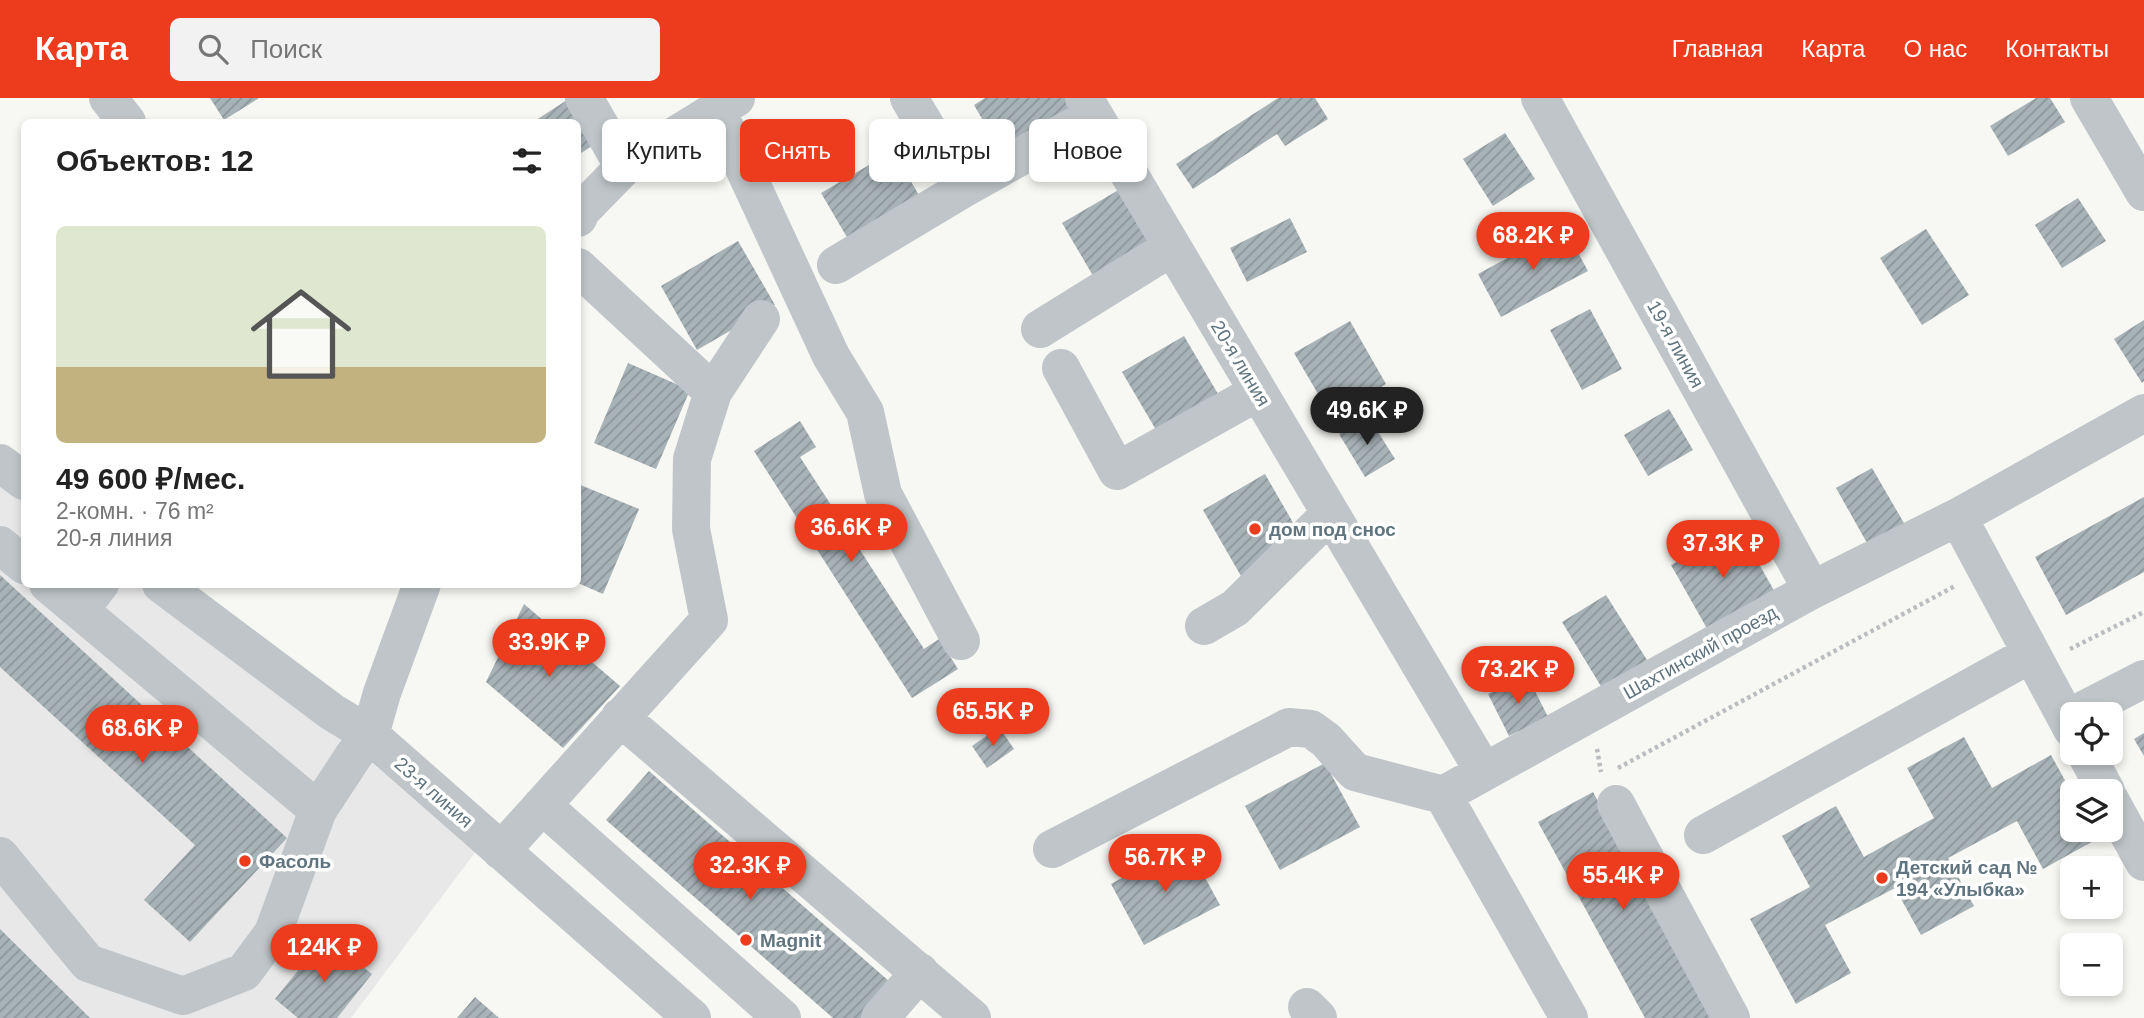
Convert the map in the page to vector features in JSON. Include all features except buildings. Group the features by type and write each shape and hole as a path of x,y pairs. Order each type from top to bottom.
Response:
{"street":[{"path":"108,98 125,119"},
{"path":"583,98 602,130"},
{"path":"909,98 963,189"},
{"name":"19-я линия","path":"1539,98 1812,590"},
{"path":"2089,98 2144,192"},
{"path":"702,119 726,104 831,356 864,412 883,495 961,640"},
{"path":"836,264 963,189 1089,107"},
{"name":"20-я линия","path":"1089,107 1483,772"},
{"path":"581,212 609,182"},
{"path":"1040,329 1172,247"},
{"path":"581,270 713,392"},
{"path":"501,851 709,620 691,528 692,459 713,392 761,319"},
{"path":"1061,368 1117,471 1258,392"},
{"name":"Шахтинский проезд","path":"1443,795 1812,590 1958,517 2144,413"},
{"path":"0,463 21,479"},
{"path":"1204,626 1235,608 1330,514"},
{"path":"1958,517 2061,702"},
{"path":"0,545 21,562"},
{"path":"61,588 90,597 318,810"},
{"name":"23-я линия","path":"166,588 332,712 370,736 692,1018"},
{"path":"0,856 88,963 173,1007 244,972 273,933 318,810 354,755 370,736 382,693 421,588"},
{"path":"1703,835 2035,659"},
{"path":"2104,702 2144,679"},
{"path":"620,717 972,1018"},
{"path":"1052,849 1289,727 1311,729 1326,740 1355,772 1443,795 1569,1018"},
{"path":"1616,804 1731,1018"},
{"path":"542,805 782,1018"},
{"path":"2123,824 2144,862"},
{"path":"880,1018 920,972"}],"path":[{"path":"1591,712 1602,777 1986,570"},
{"path":"2035,659 2144,612"}],"shaded area":[{"path":"0,462 21,477 21,588 179,588 482,843 351,1018 0,1018"}],"place":[{"name":"дом под снос","path":"1255,529"},
{"name":"Фасоль","path":"245,861"},
{"name":"Детский сад № 194 «Улыбка»","path":"1882,878"},
{"name":"Magnit","path":"746,940"}]}
